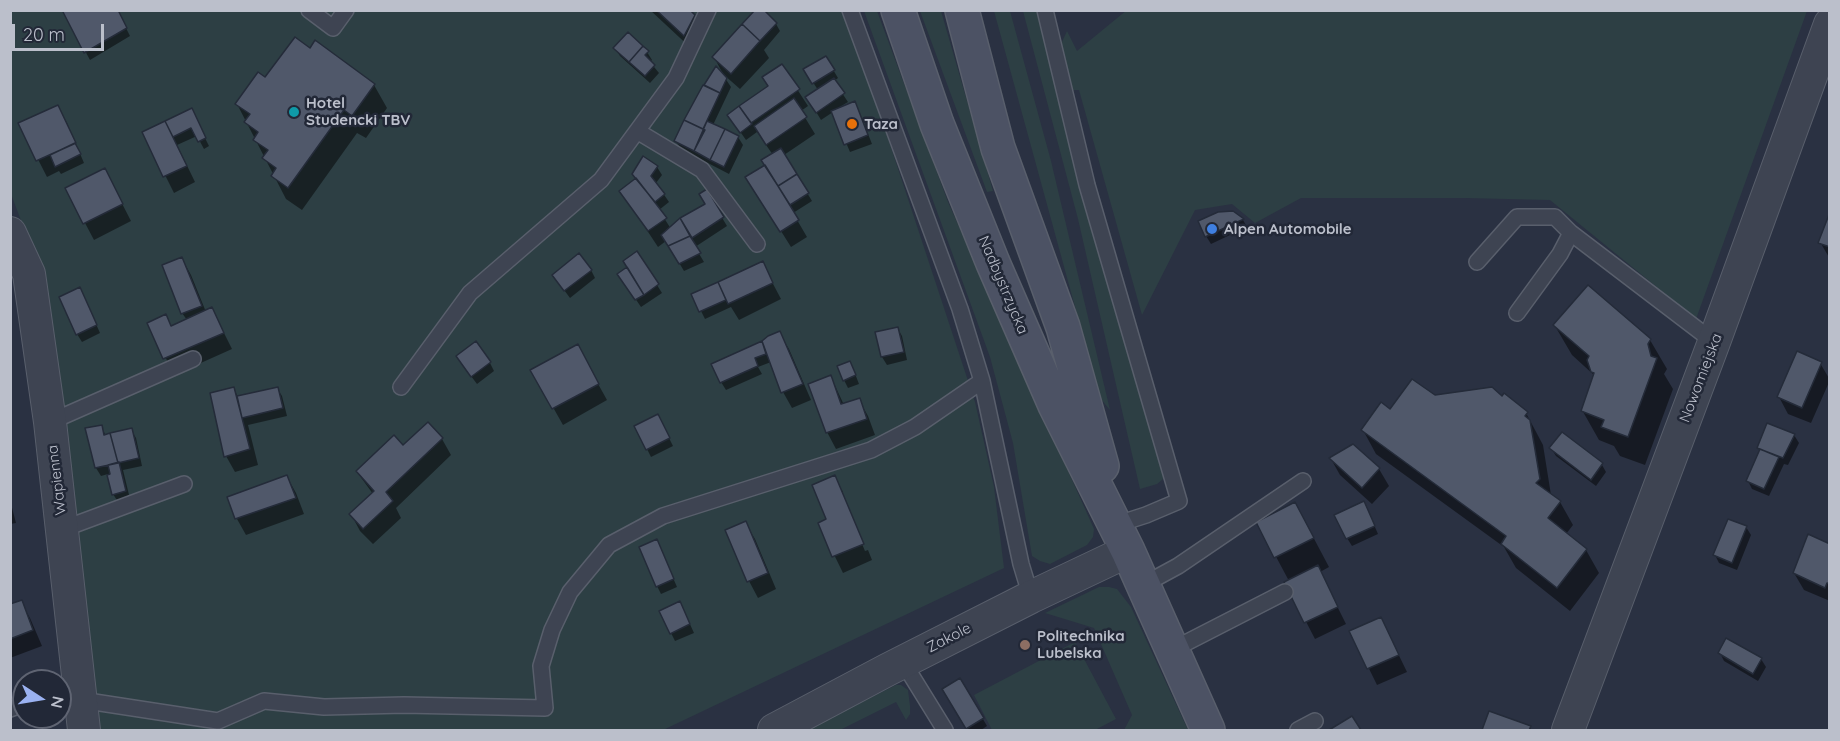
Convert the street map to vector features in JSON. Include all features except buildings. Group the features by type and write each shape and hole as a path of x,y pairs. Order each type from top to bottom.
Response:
{"street":[{"name":"Nadbystrzycka","path":"898,10 937,124 993,263 1055,405 1123,538 1208,730"},
{"name":"Nadbystrzycka","path":"962,10 999,148 1063,327 1123,538"},
{"name":"Nowomiejska","path":"1568,730 1714,342 1830,24"},
{"name":"Wapienna","path":"10,234 29,274 50,422 63,529 76,701"},
{"name":"Zakole","path":"774,730 1031,597 1123,538"}],"lane":[{"path":"309,10 333,28 346,10"},
{"path":"401,387 470,293 602,180 676,78 708,10"},
{"path":"850,10 960,309 982,381 1021,564 1031,597"},
{"path":"1045,10 1087,184 1179,501 1146,515 1123,538"},
{"path":"637,130 702,170 757,244"},
{"path":"1477,262 1517,217 1555,218 1571,233 1714,342"},
{"path":"1517,313 1560,254 1571,233"},
{"path":"50,422 193,359"},
{"path":"76,701 218,722 264,701 324,707 404,705 545,708 541,666 552,630 570,592 609,545 663,516 871,450 915,427 982,381"},
{"path":"1143,585 1178,566 1303,481"},
{"path":"63,529 184,484"},
{"path":"1172,650 1284,592"},
{"path":"903,662 945,730"},
{"path":"1298,730 1315,722"}],"shaded area":[{"path":"1127,10 1807,11 1696,319 1550,200 1465,198 1301,198 1255,223 1232,204 1195,210 1142,315 1079,90 1072,90 1061,44 1067,31 1077,51"},
{"path":"11,11 846,11 975,402 994,487 1004,568 663,730 96,730 39,268 11,194"},
{"path":"864,11 877,11 948,202 1094,529 1093,537 1087,545 1050,564 1032,556 1013,443 990,357"},
{"path":"920,11 941,11 993,191 987,192"},
{"path":"994,11 1010,11 1051,161 1110,410 1100,398"},
{"path":"1023,11 1038,11 1092,218 1164,473 1163,479 1157,484 1140,489 1078,219"},
{"path":"1099,587 1117,589 1131,607 1188,730 1124,730 1132,715 1094,628 1045,613"},
{"path":"1075,642 1116,719 1095,730 992,730 974,695"},
{"path":"896,685 901,685 908,690 910,714 906,720 896,702 840,730 805,730"}],"place":[{"name":"Hotel Studencki TBV","path":"294,112"},
{"name":"Taza","path":"852,124"},
{"name":"Alpen Automobile","path":"1212,229"},
{"name":"Politechnika Lubelska","path":"1025,645"}]}
